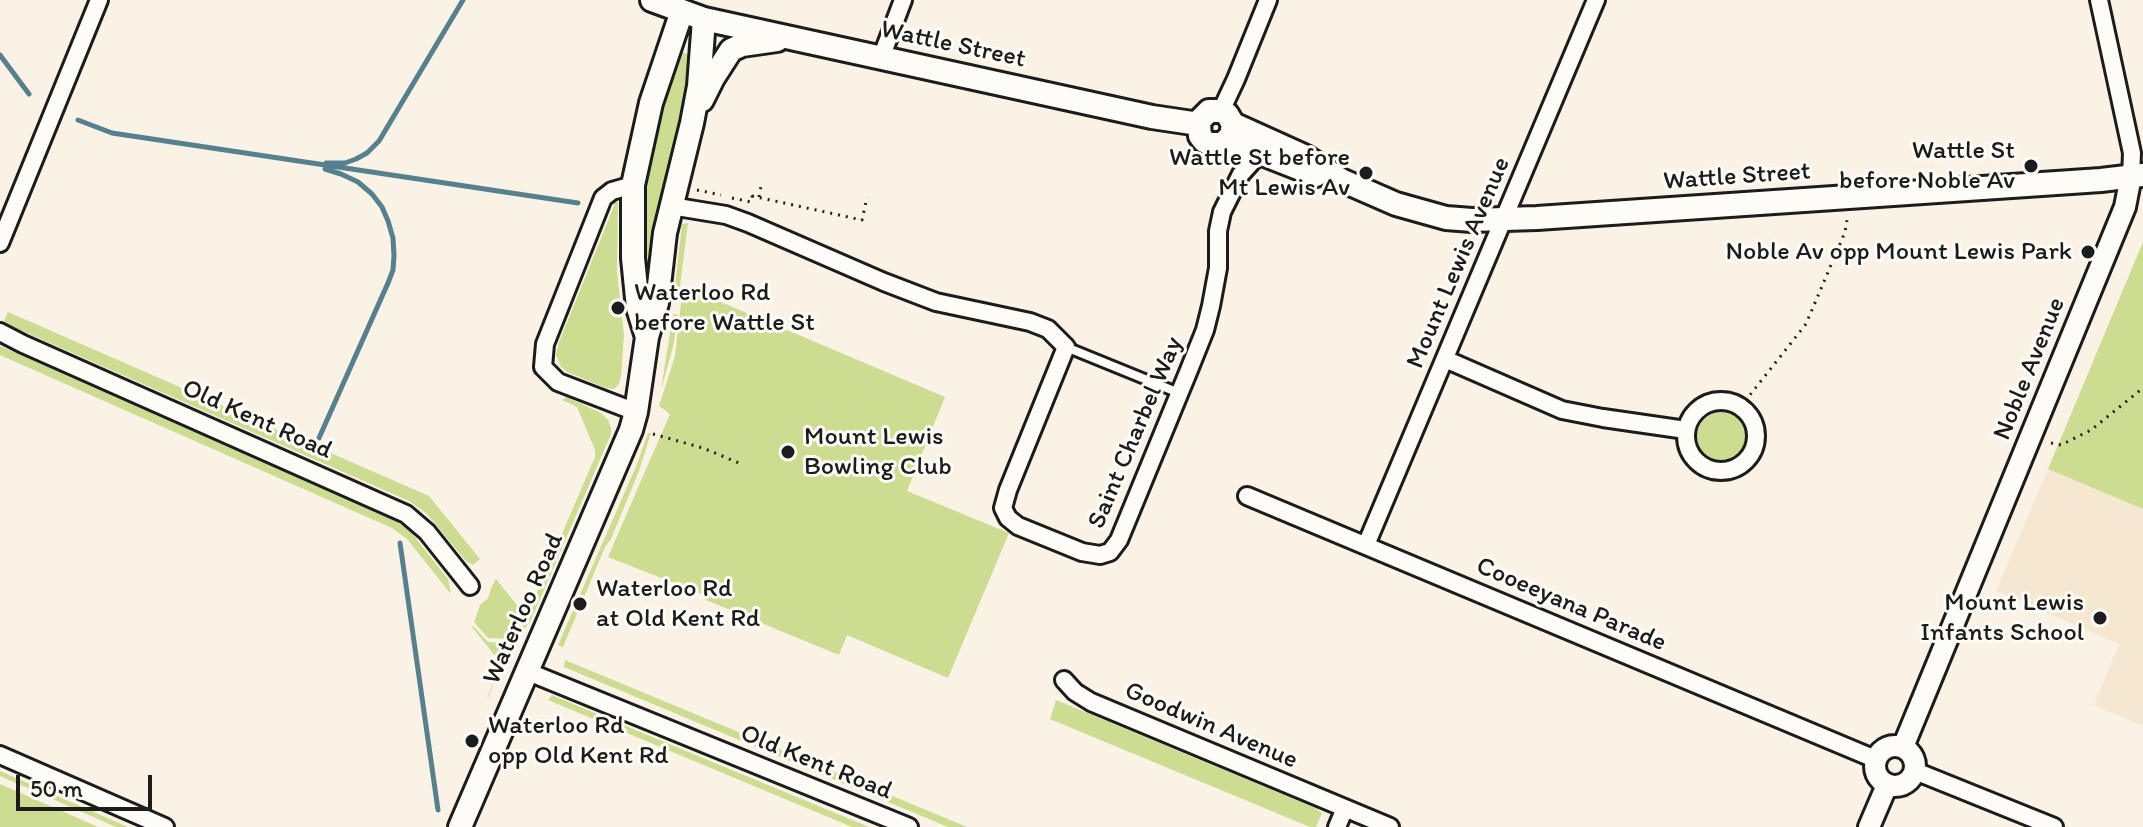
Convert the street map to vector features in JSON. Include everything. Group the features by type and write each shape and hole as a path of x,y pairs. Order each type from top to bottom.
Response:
{"main road":[{"name":"Wattle Street","path":"652,0 704,19 1152,117 1199,124"},
{"name":"Waterloo Road","path":"647,337 638,308 633,258 633,185 651,103 682,11"},
{"name":"Waterloo Road","path":"460,827 626,445 636,412 647,337 657,303 665,233 699,86 704,19"},
{"path":"692,123 713,78 731,50 757,42 799,40"},
{"path":"1209,111 1225,126 1210,144 1200,136 1199,124 1209,111"},
{"name":"Wattle Street","path":"1225,126 1260,153 1309,174 1341,180"},
{"name":"Wattle Street","path":"1225,126 1306,157 1341,180 1396,204 1446,218 1472,220 2137,176"}],"street":[{"path":"0,243 99,0"},
{"path":"881,58 903,0"},
{"path":"1225,126 1227,101 1268,0"},
{"name":"Mount Lewis Avenue","path":"1366,545 1596,0"},
{"name":"Noble Avenue","path":"1903,747 2137,176 2099,0"},
{"name":"Saint Charbel Way","path":"1066,347 1003,508 1008,518 1018,526 1096,556 1115,548 1205,330 1218,268 1218,231 1222,212 1241,174 1260,153"},
{"path":"633,185 612,191 603,198 545,344 543,367 558,382 636,412"},
{"path":"671,206 726,215 936,302 1041,325 1066,347"},
{"name":"Old Kent Road","path":"0,332 406,514 427,532 470,586"},
{"path":"1445,359 1562,410 1686,430"},
{"path":"1723,400 1744,409 1754,424 1756,441 1749,457 1736,468 1713,470 1698,462 1688,447 1686,430 1693,415 1706,404 1723,400"},
{"name":"Cooeeyana Parade","path":"1247,496 1875,759"},
{"name":"Old Kent Road","path":"526,671 909,827"},
{"name":"Goodwin Avenue","path":"1064,680 1091,702 1390,827"},
{"path":"1890,746 1903,747 1912,754 1915,771 1904,784 1887,785 1877,777 1875,759 1890,746"},
{"path":"0,755 165,827"},
{"path":"1915,771 2054,827"},
{"path":"1869,827 1887,785"},
{"path":"1337,827 1345,808"}],"lane":[{"path":"1066,347 1179,393"}],"path":[{"path":"759,197 761,186"},
{"path":"697,190 751,202 752,194 862,220 867,197"},
{"path":"1744,409 1746,400 1806,324 1845,232 1847,220"},
{"path":"2051,443 2061,445 2091,430 2143,388"},
{"path":"653,434 703,448 739,463"}],"shaded area":[{"name":"Mount Lewis Infants School","path":"2048,469 2143,509 2143,726 2094,705 2119,644 1996,591"}],"green space":[{"path":"678,51 692,55 690,102 663,191 650,280 645,280 642,250 647,166 658,114"},
{"path":"616,201 617,272 624,335 621,376 614,389 567,372 556,355"},
{"path":"688,223 679,294 674,295 682,224"},
{"path":"2143,242 2143,509 2048,469"},
{"name":"Mount Lewis Bowling Club","path":"683,286 945,397 907,491 1009,533 948,678 847,635 839,655 706,600 707,596 608,557 670,414 659,406 675,356"},
{"path":"8,312 429,496 480,559 473,565 466,561 426,513 409,501 18,329 4,321"},
{"path":"673,314 678,315 673,347 661,390"},
{"path":"0,346 397,522 410,531 448,579 451,594 407,539 392,528 0,355"},
{"path":"567,397 601,413 608,420 611,434 531,620 523,631 519,630 527,621 595,457 577,407 562,400"},
{"path":"1722,412 1740,419 1747,437 1740,455 1722,462 1704,455 1697,437 1704,419"},
{"path":"648,433 651,433 639,471 611,539 563,647 558,645 637,464"},
{"path":"496,579 524,614 511,639 488,638 474,622 480,605 488,598"},
{"path":"473,626 488,642 510,643 488,698 500,662"},
{"path":"565,660 967,827 948,827 564,667"},
{"path":"552,695 869,827 852,827 548,700"},
{"path":"1056,700 1315,808 1322,813 1316,827 1050,719"},
{"path":"0,771 128,827 116,827 0,776"},
{"path":"0,784 98,827 0,827"}],"waterway":[{"path":"326,163 345,163 356,159 379,141 463,0"},
{"path":"0,55 29,94"},
{"path":"78,120 112,133 578,203"},
{"path":"319,438 388,283 394,256 388,221 372,194 358,182 325,169"},
{"path":"400,543 438,810"}],"place":[{"name":"Wattle St before Noble Av","path":"2031,166"},
{"name":"Wattle St before Mt Lewis Av","path":"1366,173"},
{"name":"Noble Av opp Mount Lewis Park","path":"2088,252"},
{"name":"Waterloo Rd before Wattle St","path":"618,308"},
{"name":"Mount Lewis Bowling Club","path":"788,452"},
{"name":"Waterloo Rd at Old Kent Rd","path":"580,604"},
{"name":"Mount Lewis Infants School","path":"2100,618"},
{"name":"Waterloo Rd opp Old Kent Rd","path":"472,741"}]}
